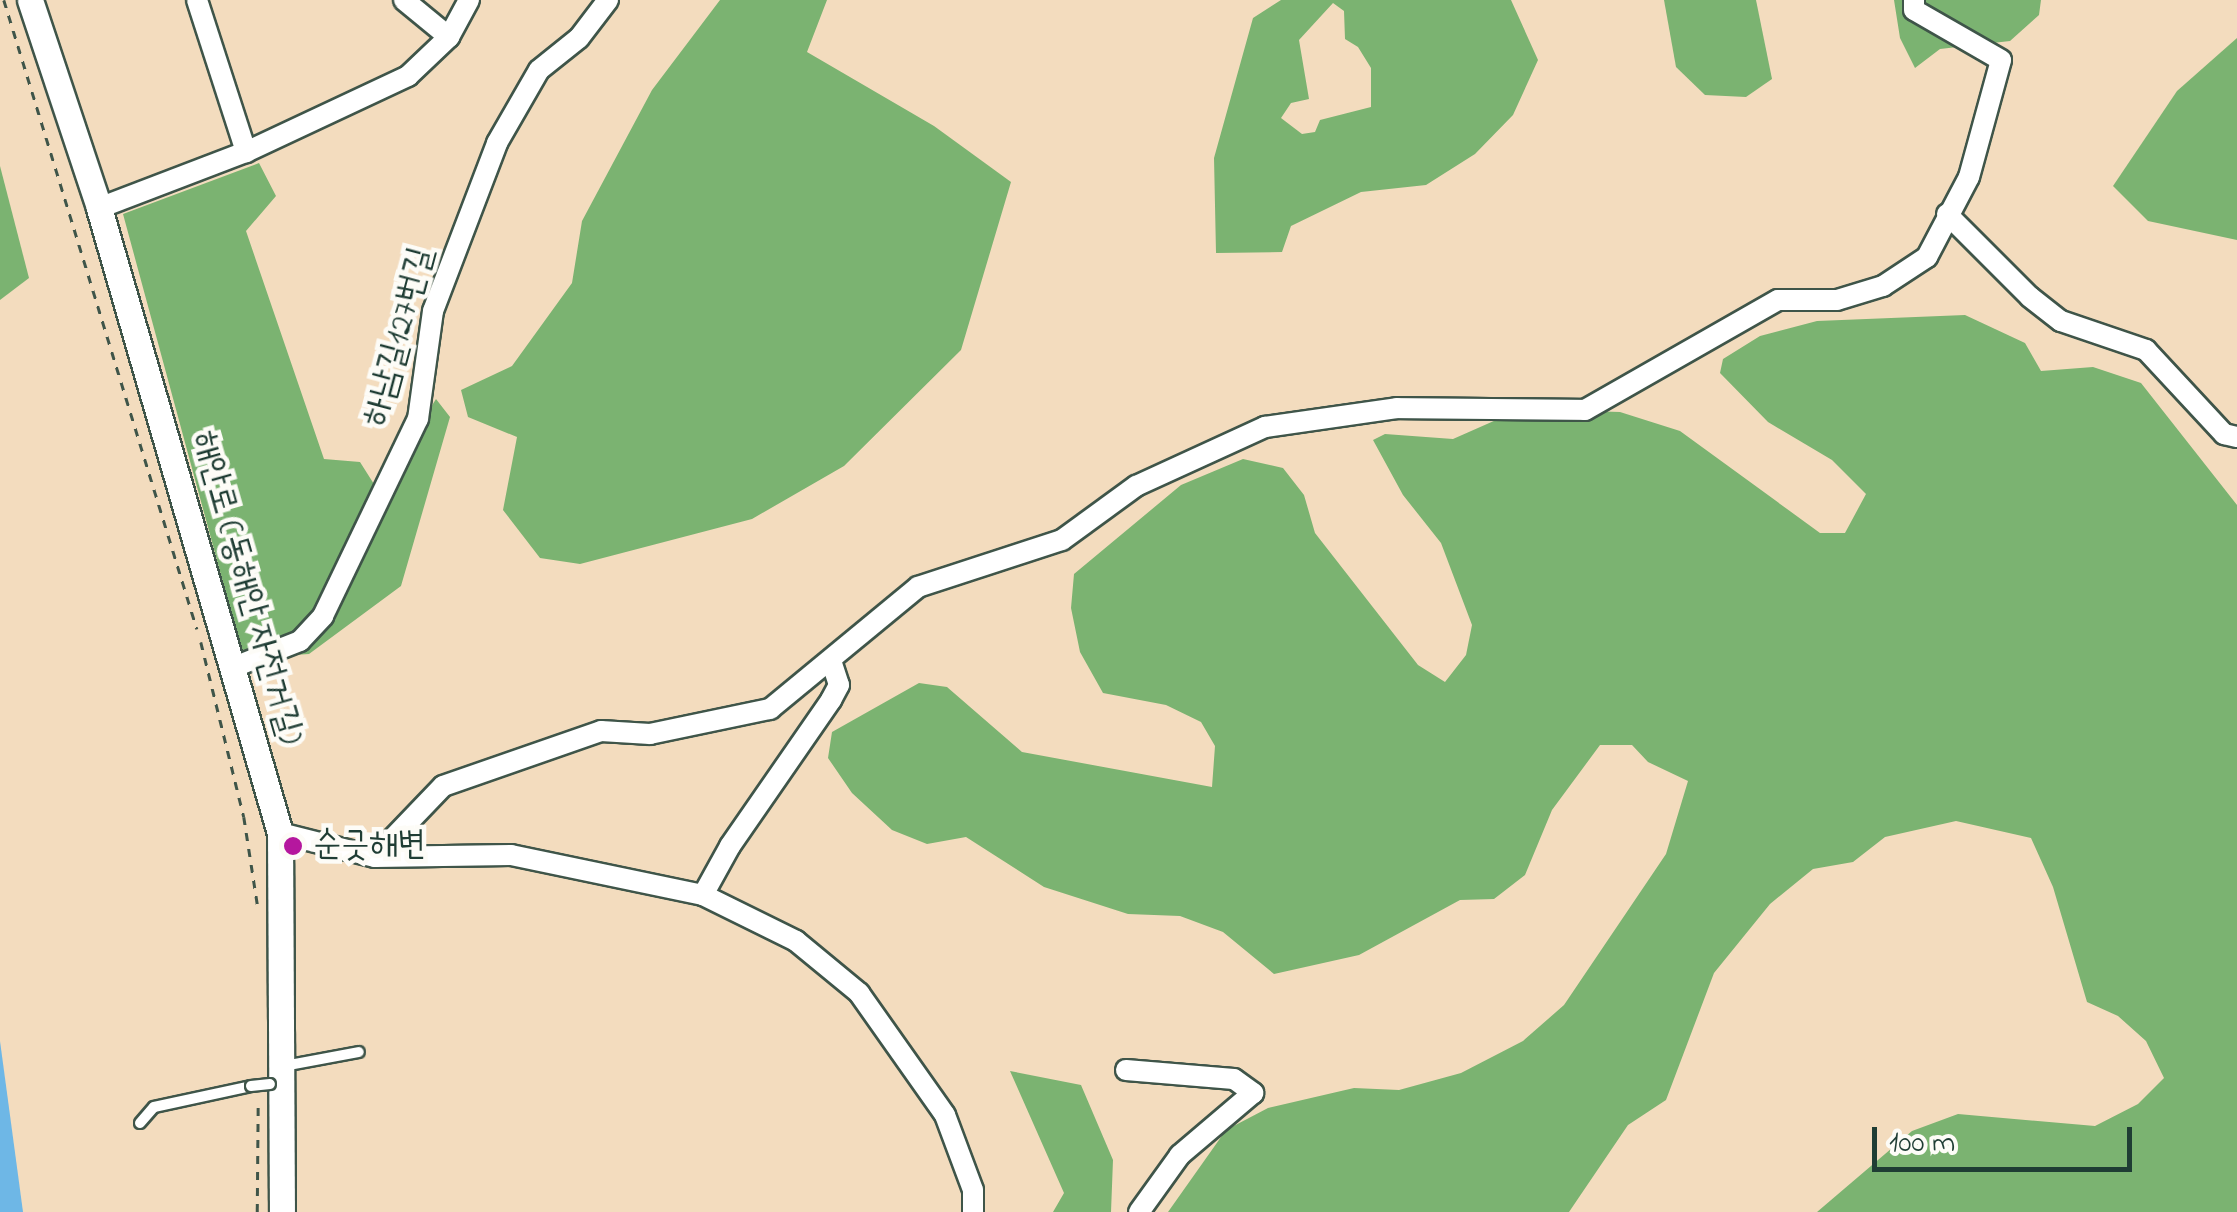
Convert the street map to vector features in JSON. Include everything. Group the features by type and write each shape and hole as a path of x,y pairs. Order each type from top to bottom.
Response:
{"street":[{"name":"해안로 (동해안 자전거길)","path":"30,0 99,208 280,833 278,1077 282,1212"},
{"path":"197,0 246,152"},
{"path":"404,0 450,37"},
{"path":"99,208 246,152 408,76 450,37 469,0"},
{"name":"하남길127번길","path":"234,667 300,641 323,616 418,419 433,312 498,142 539,70 579,38 608,0"},
{"path":"376,858 443,786 600,731 650,734 741,719 770,709 918,588 1062,540 1136,486 1265,426 1397,408 1585,410 1778,300 1837,300 1884,286 1927,257 1969,177 2000,60 1914,10 1914,0"},
{"path":"1947,214 2030,297 2061,321 2146,350 2224,434 2237,437"},
{"path":"704,895 730,846 831,700 839,685 831,661"},
{"path":"280,833 376,858 511,855 704,895 796,941 859,993 945,1115 973,1190 973,1212"},
{"path":"1126,1070 1234,1079 1253,1093 1180,1155 1139,1212"}],"lane":[{"path":"140,1123 154,1107 255,1089 278,1077 358,1052"}],"path":[{"path":"4,0 199,635 244,817 258,923"},
{"path":"255,1089 257,1212"}],"green space":[{"path":"720,0 827,0 807,52 934,126 1011,182 961,350 844,466 752,519 580,564 540,558 503,510 517,437 468,417 461,390 512,366 572,283 582,221 652,90"},
{"path":"1281,0 1511,0 1538,60 1513,115 1475,154 1426,185 1361,192 1291,226 1282,252 1216,253 1214,158 1253,18","holes":["1333,3 1344,11 1345,39 1358,47 1371,68 1371,107 1320,120 1315,132 1302,134 1281,118 1291,103 1309,99 1299,40"]},
{"path":"1664,0 1756,0 1772,79 1746,97 1705,95 1676,67"},
{"path":"1894,0 2041,0 2039,15 2010,41 1940,49 1915,68 1900,38"},
{"path":"2237,38 2237,240 2148,221 2113,186 2177,91"},
{"path":"259,163 276,196 246,231 324,459 360,462 379,492 436,399 450,417 401,586 309,654 265,657 241,649 123,214"},
{"path":"0,166 29,278 0,300"},
{"path":"1965,315 2025,343 2041,371 2093,367 2141,383 2237,505 2237,1212 1817,1212 1912,1131 1958,1114 2095,1126 2138,1104 2164,1078 2146,1041 2118,1016 2087,1002 2053,887 2031,838 1956,821 1885,837 1853,862 1813,869 1770,904 1714,973 1666,1100 1628,1125 1569,1212 1168,1212 1226,1130 1268,1108 1354,1088 1399,1090 1461,1073 1523,1041 1564,1005 1666,854 1688,781 1648,762 1632,745 1600,745 1552,810 1525,875 1494,899 1460,900 1359,955 1274,974 1223,932 1180,916 1128,914 1044,887 966,837 927,844 892,830 852,793 828,758 832,732 919,683 947,687 1022,752 1212,787 1215,746 1201,722 1166,705 1103,693 1080,652 1071,608 1074,574 1181,485 1243,459 1283,468 1304,495 1315,533 1418,665 1445,682 1466,655 1472,625 1441,543 1403,495 1373,440 1385,434 1453,439 1521,409 1620,412 1680,431 1820,533 1845,533 1866,494 1832,460 1768,422 1720,373 1723,359 1760,336 1817,321"},
{"path":"1010,1071 1081,1085 1113,1160 1111,1212 1053,1212 1064,1193"}],"water":[{"path":"0,1041 23,1212 0,1212"}],"place":[{"name":"순긋해변","path":"293,846"}]}
